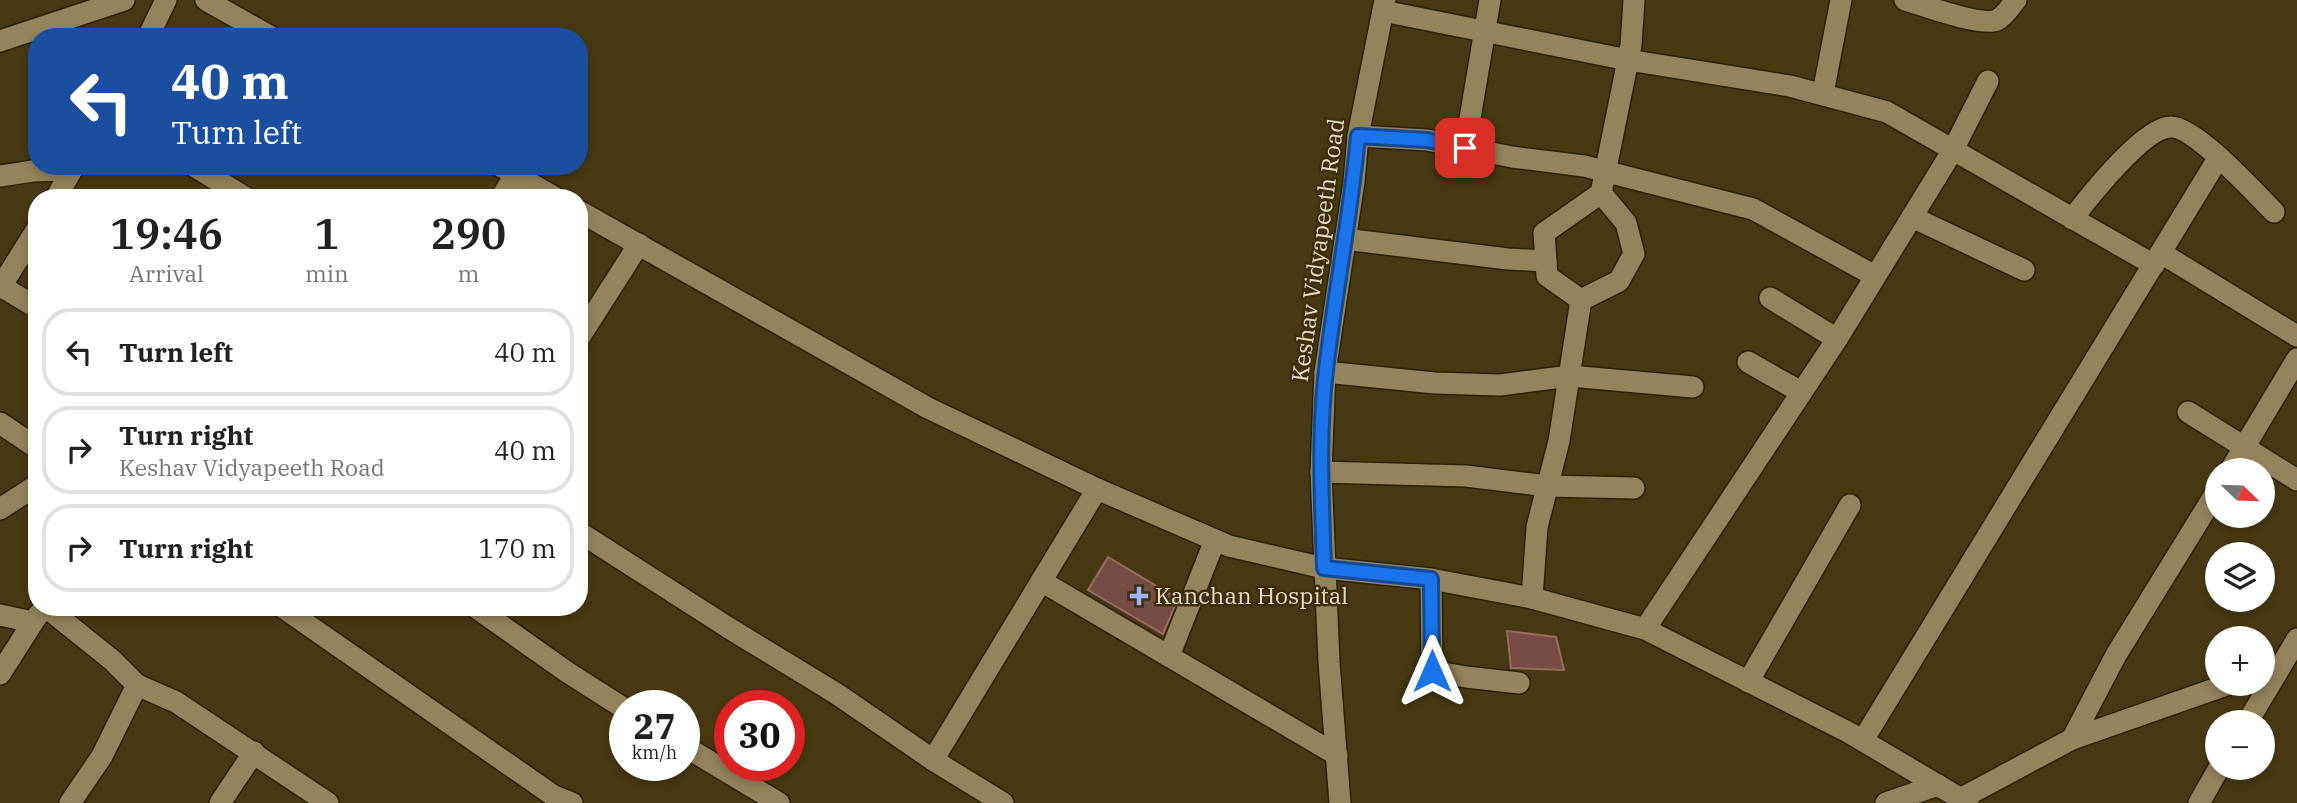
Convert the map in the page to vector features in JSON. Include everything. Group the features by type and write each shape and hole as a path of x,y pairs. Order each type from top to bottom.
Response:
{"street":[{"path":"39,28 124,0"},
{"path":"152,28 166,0"},
{"path":"206,0 255,28"},
{"path":"1465,148 1490,0"},
{"path":"1581,300 1547,276 1544,233 1601,193 1628,60 1634,0"},
{"path":"1823,93 1841,0"},
{"path":"1905,0 1980,21 1993,22 2003,16 2016,0"},
{"path":"1384,5 1484,31 1628,60 1823,93 1887,112 2072,219 2157,259 2297,336"},
{"name":"Keshav Vidyapeeth Road","path":"1340,803 1324,568 1321,472 1325,372 1354,182 1358,136 1384,5"},
{"path":"0,41 28,32"},
{"path":"1645,629 1837,339 1953,150 1988,81"},
{"path":"2072,219 2099,184 2155,131 2171,126 2186,132 2219,158 2274,212"},
{"path":"1358,136 1427,140 1512,157 1584,166 1753,209 1875,276"},
{"path":"1863,740 2219,158"},
{"path":"0,176 28,171"},
{"path":"209,175 231,189"},
{"path":"515,175 540,189"},
{"path":"1581,300 1619,281 1634,254 1626,223 1601,193"},
{"path":"588,216 928,408 1097,489 1228,546 1324,568 1431,579 1532,598 1645,629 1863,740 1962,802 2072,739 2205,692"},
{"path":"1912,217 2024,271"},
{"path":"1344,239 1508,259 1546,261"},
{"path":"28,244 1,287 28,303"},
{"path":"588,324 639,244"},
{"path":"1769,298 1837,339"},
{"path":"1532,598 1537,527 1559,441 1581,300"},
{"path":"2238,458 2297,359"},
{"path":"1748,362 1801,391"},
{"path":"1325,372 1435,383 1500,385 1570,376 1693,387"},
{"path":"2188,412 2297,480"},
{"path":"0,423 28,442"},
{"path":"1321,472 1466,476 1547,486 1634,488"},
{"path":"933,760 1097,489"},
{"path":"0,509 28,491"},
{"path":"1748,682 1850,505"},
{"path":"2072,739 2116,655 2205,510"},
{"path":"588,538 837,694 933,760 1003,803"},
{"path":"1169,656 1215,540"},
{"path":"1431,579 1432,671 1519,682"},
{"path":"1041,581 1337,755"},
{"path":"0,615 28,613"},
{"path":"0,674 38,616"},
{"path":"47,616 112,660 137,685 176,702 328,803"},
{"path":"295,616 554,796 572,803"},
{"path":"488,616 609,699"},
{"path":"2275,665 2297,639"},
{"path":"70,803 102,756 137,685"},
{"path":"220,803 254,752"},
{"path":"700,756 779,803"},
{"path":"2199,803 2212,780"},
{"path":"1886,803 1937,785"}],"building":[{"path":"1108,557 1178,599 1163,634 1088,590"},
{"path":"1507,631 1556,637 1564,670 1511,668"}],"place":[{"name":"Kanchan Hospital","path":"1139,596"}],"route":[{"path":"1432,671 1431,579 1324,568 1321,472 1325,372 1354,182 1358,136 1427,140 1465,148"}]}
